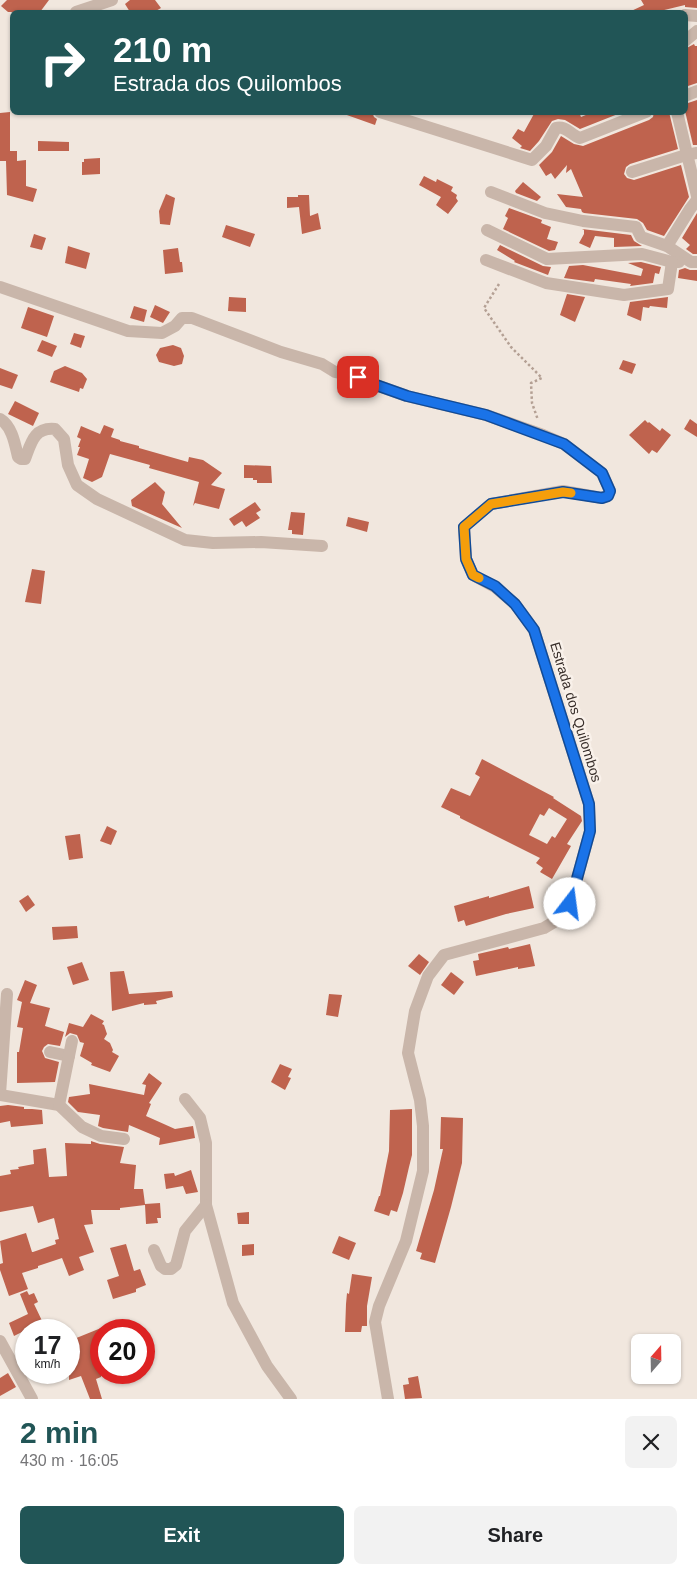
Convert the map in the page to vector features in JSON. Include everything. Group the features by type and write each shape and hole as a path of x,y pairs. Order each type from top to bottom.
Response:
{"street":[{"path":"82,10 112,0"},
{"path":"390,115 532,160 546,146 556,128 562,127 573,136 580,138 638,115"},
{"path":"678,115 692,154 697,196"},
{"path":"632,172 692,154"},
{"path":"491,192 545,213 583,221 636,227 641,237 694,262"},
{"path":"486,260 546,282 624,295 668,289 672,253 690,209 697,200"},
{"path":"487,230 548,259 672,253"},
{"name":"Estrada dos Quilombos","path":"0,287 128,331 162,333 175,326 182,318 192,318 281,352 322,364 335,372 358,377 407,396 486,415 564,444 602,473 610,491 608,496 602,498 563,492 491,504 464,527 466,559 473,575 495,586 515,604 534,630 589,804 590,831 570,904 560,919 544,928 444,955 428,976 415,1010 408,1053 420,1100 423,1126 423,1171 406,1241 379,1306 375,1322 388,1399"},
{"path":"0,418 7,423 18,457 21,460 25,459 31,442 41,430 47,428 54,429 64,440 68,465 78,485 97,500 185,540 212,543 261,542 322,546"},
{"path":"8,994 0,1094 59,1104 82,1127 101,1136 124,1139"},
{"path":"59,1104 72,1041"},
{"path":"50,1052 69,1056"},
{"path":"185,1099 200,1118 206,1143 206,1205 233,1303 267,1366 291,1399"},
{"path":"154,1250 161,1266 165,1269 171,1269 176,1265 185,1231 206,1205"},
{"path":"0,1341 32,1399"}],"path":[{"path":"499,284 484,308 511,347 542,378 531,383 532,403 543,435"}],"building":[{"path":"7,0 49,0 42,10 10,10 8,12 1,6"},
{"path":"130,0 155,0 161,8 158,10 129,10 125,4"},
{"path":"641,0 697,0 697,8 685,7 685,5 664,10 633,10 644,5"},
{"path":"694,44 697,46 697,83 688,86 688,47"},
{"path":"697,100 697,145 693,145 686,115 688,115 688,103"},
{"path":"10,112 10,151 17,151 17,161 26,160 26,186 37,189 33,202 7,195 6,161 0,161 0,113"},
{"path":"347,115 373,115 377,119 375,125"},
{"path":"533,115 580,115 581,117 586,115 615,115 580,129 565,120 558,119 552,121 530,151 520,148 522,146 512,138 518,129 524,132"},
{"path":"653,115 670,115 678,149 630,164 626,167 624,174 627,178 634,180 681,165 689,197 664,236 647,230 643,223 637,219 584,213 581,209 566,207 557,194 583,197 571,169 566,173 567,165 555,179 551,173 546,176 539,165 552,152 561,136 574,144 583,146 653,117"},
{"path":"38,141 69,142 69,151 38,151"},
{"path":"100,158 100,174 82,175 82,162 84,162 84,159"},
{"path":"424,176 436,182 437,179 453,187 451,191 457,195 458,201 448,214 436,205 441,197 419,185"},
{"path":"523,182 541,197 537,201 516,193 515,191"},
{"path":"166,194 175,198 170,225 160,224 159,211"},
{"path":"298,195 309,195 310,216 318,213 321,229 302,234 299,207 287,208 287,197 298,197"},
{"path":"509,208 542,220 541,223 551,227 547,239 558,242 555,250 549,251 503,229 508,218 505,216"},
{"path":"697,213 697,254 693,254 686,249 690,245 682,238"},
{"path":"226,225 255,234 250,247 222,237"},
{"path":"582,229 631,235 634,241 642,246 614,247 614,238 595,236 590,248 579,243 584,234"},
{"path":"34,234 46,238 42,250 30,247"},
{"path":"500,245 543,266 551,267 548,275 514,262 497,250"},
{"path":"68,246 90,253 86,269 65,263"},
{"path":"178,248 183,272 165,274 163,250"},
{"path":"641,262 661,267 659,274 655,273 653,283 630,286 631,284 595,279 594,282 564,278 569,266 583,265 641,276 643,269 628,263"},
{"path":"685,268 697,270 697,281 678,278 679,270"},
{"path":"567,294 585,297 575,322 560,315"},
{"path":"229,297 246,298 246,312 228,311"},
{"path":"668,297 667,308 643,307 641,321 627,315 630,302"},
{"path":"155,305 170,312 163,323 150,317"},
{"path":"134,306 147,310 144,322 130,318"},
{"path":"28,307 54,316 47,337 21,328"},
{"path":"74,333 85,336 81,348 70,344"},
{"path":"42,340 57,346 52,357 37,351"},
{"path":"173,345 181,348 184,356 182,364 174,366 159,362 156,355 160,348"},
{"path":"623,360 636,364 632,374 619,369"},
{"path":"65,366 82,373 87,379 83,389 80,388 79,392 50,382 54,371"},
{"path":"0,368 18,375 12,389 0,385"},
{"path":"15,401 39,413 33,426 8,414"},
{"path":"690,419 697,424 697,437 684,429"},
{"path":"645,420 660,431 662,428 671,435 657,453 652,450 649,454 629,435"},
{"path":"104,425 114,429 111,437 120,441 188,462 189,457 203,460 222,473 211,485 225,489 219,509 195,503 193,506 199,482 149,468 150,465 110,454 102,477 92,482 83,478 89,459 77,455 81,439 77,437 81,426 100,434"},
{"path":"244,465 271,466 272,483 257,483 257,480 253,480 253,478 244,478"},
{"path":"155,482 165,492 162,504 182,528 132,506 131,500"},
{"path":"255,502 261,510 256,513 260,518 246,527 242,521 234,526 229,519"},
{"path":"291,512 305,513 303,535 292,534 292,530 288,530"},
{"path":"348,517 369,522 367,532 346,526"},
{"path":"32,569 45,571 41,604 25,602"},
{"path":"482,759 554,797 581,816 582,821 567,844 571,846 552,879 540,872 543,868 536,863 540,858 441,807 451,788 470,796 480,777 475,774","holes":["549,808 567,819 555,838 552,836 547,844 529,835 540,814 544,816"]},
{"path":"107,826 117,831 111,845 100,841"},
{"path":"80,834 83,858 69,860 65,836"},
{"path":"529,886 534,908 466,926 464,920 458,922 454,906"},
{"path":"28,895 35,905 26,912 19,901"},
{"path":"77,926 78,938 53,940 52,927"},
{"path":"530,944 535,966 518,969 518,967 476,976 473,961 479,960 478,954"},
{"path":"419,954 429,962 420,975 408,966"},
{"path":"82,962 89,980 73,985 67,967"},
{"path":"124,971 129,994 172,991 173,997 156,1001 157,1004 144,1005 144,1003 112,1011 110,972"},
{"path":"451,972 464,982 454,995 441,985"},
{"path":"25,980 37,985 30,1003 50,1008 45,1026 64,1032 60,1046 48,1044 42,1051 45,1058 59,1062 55,1082 17,1083 17,1052 19,1052 23,1028 17,1027 22,1002 17,1000"},
{"path":"329,994 342,995 338,1017 326,1015"},
{"path":"91,1014 104,1021 102,1024 107,1034 104,1039 110,1043 112,1052 119,1056 110,1072 91,1065 92,1063 80,1056 84,1043 80,1042 77,1035 70,1033 65,1037 69,1023 83,1027"},
{"path":"280,1064 292,1069 288,1077 291,1078 285,1090 271,1082"},
{"path":"149,1073 162,1083 149,1103 151,1104 146,1116 175,1129 193,1126 195,1138 159,1145 160,1138 129,1125 128,1132 98,1126 100,1115 78,1112 68,1102 69,1097 90,1094 89,1084 144,1095 146,1085 142,1084"},
{"path":"0,1106 24,1107 24,1109 42,1110 43,1124 11,1127 10,1121 0,1123"},
{"path":"412,1109 412,1155 397,1212 391,1210 389,1216 374,1211 380,1196 389,1151 390,1110"},
{"path":"441,1117 463,1118 462,1163 435,1263 420,1259 422,1253 416,1251 434,1190 443,1149 440,1149"},
{"path":"91,1141 124,1147 120,1163 136,1165 134,1189 143,1189 145,1204 160,1203 161,1218 157,1218 158,1223 146,1224 145,1205 120,1208 120,1210 91,1210 93,1224 84,1225 94,1252 79,1257 84,1270 69,1276 62,1258 38,1266 38,1268 22,1273 28,1289 9,1296 0,1270 0,1264 3,1263 0,1241 26,1233 33,1252 56,1244 55,1240 59,1239 54,1218 38,1223 33,1206 0,1212 0,1176 11,1174 10,1170 19,1169 18,1167 34,1164 33,1150 46,1148 49,1177 67,1176 65,1143 91,1144"},
{"path":"191,1170 198,1192 186,1194 183,1186 166,1189 164,1174 174,1173 175,1176"},
{"path":"249,1212 249,1224 238,1224 237,1213"},
{"path":"339,1236 356,1243 349,1260 332,1253"},
{"path":"126,1244 134,1271 140,1269 146,1285 136,1289 136,1292 113,1299 107,1280 119,1276 110,1248"},
{"path":"254,1244 254,1255 242,1256 242,1245"},
{"path":"352,1274 372,1277 367,1306 367,1326 362,1326 361,1332 345,1332 347,1293 349,1294"},
{"path":"27,1291 29,1295 34,1293 38,1302 34,1304 41,1319 17,1319 28,1314 20,1294"},
{"path":"15,1320 14,1336 9,1323"},
{"path":"90,1332 90,1384 98,1384 102,1399 90,1399 80,1376 80,1337"},
{"path":"8,1373 16,1387 0,1396 0,1378"},
{"path":"418,1376 422,1398 405,1399 403,1385 409,1384 408,1378"}],"slow traffic":[{"path":"479,578 473,575 466,559 464,527 491,504 563,492 571,493"}],"route":[{"path":"358,377 407,396 486,415 564,444 602,473 610,491 608,496 602,498 563,492 491,504 464,527 466,559 473,575 495,586 515,604 534,630 589,804 590,831 570,904"}]}
